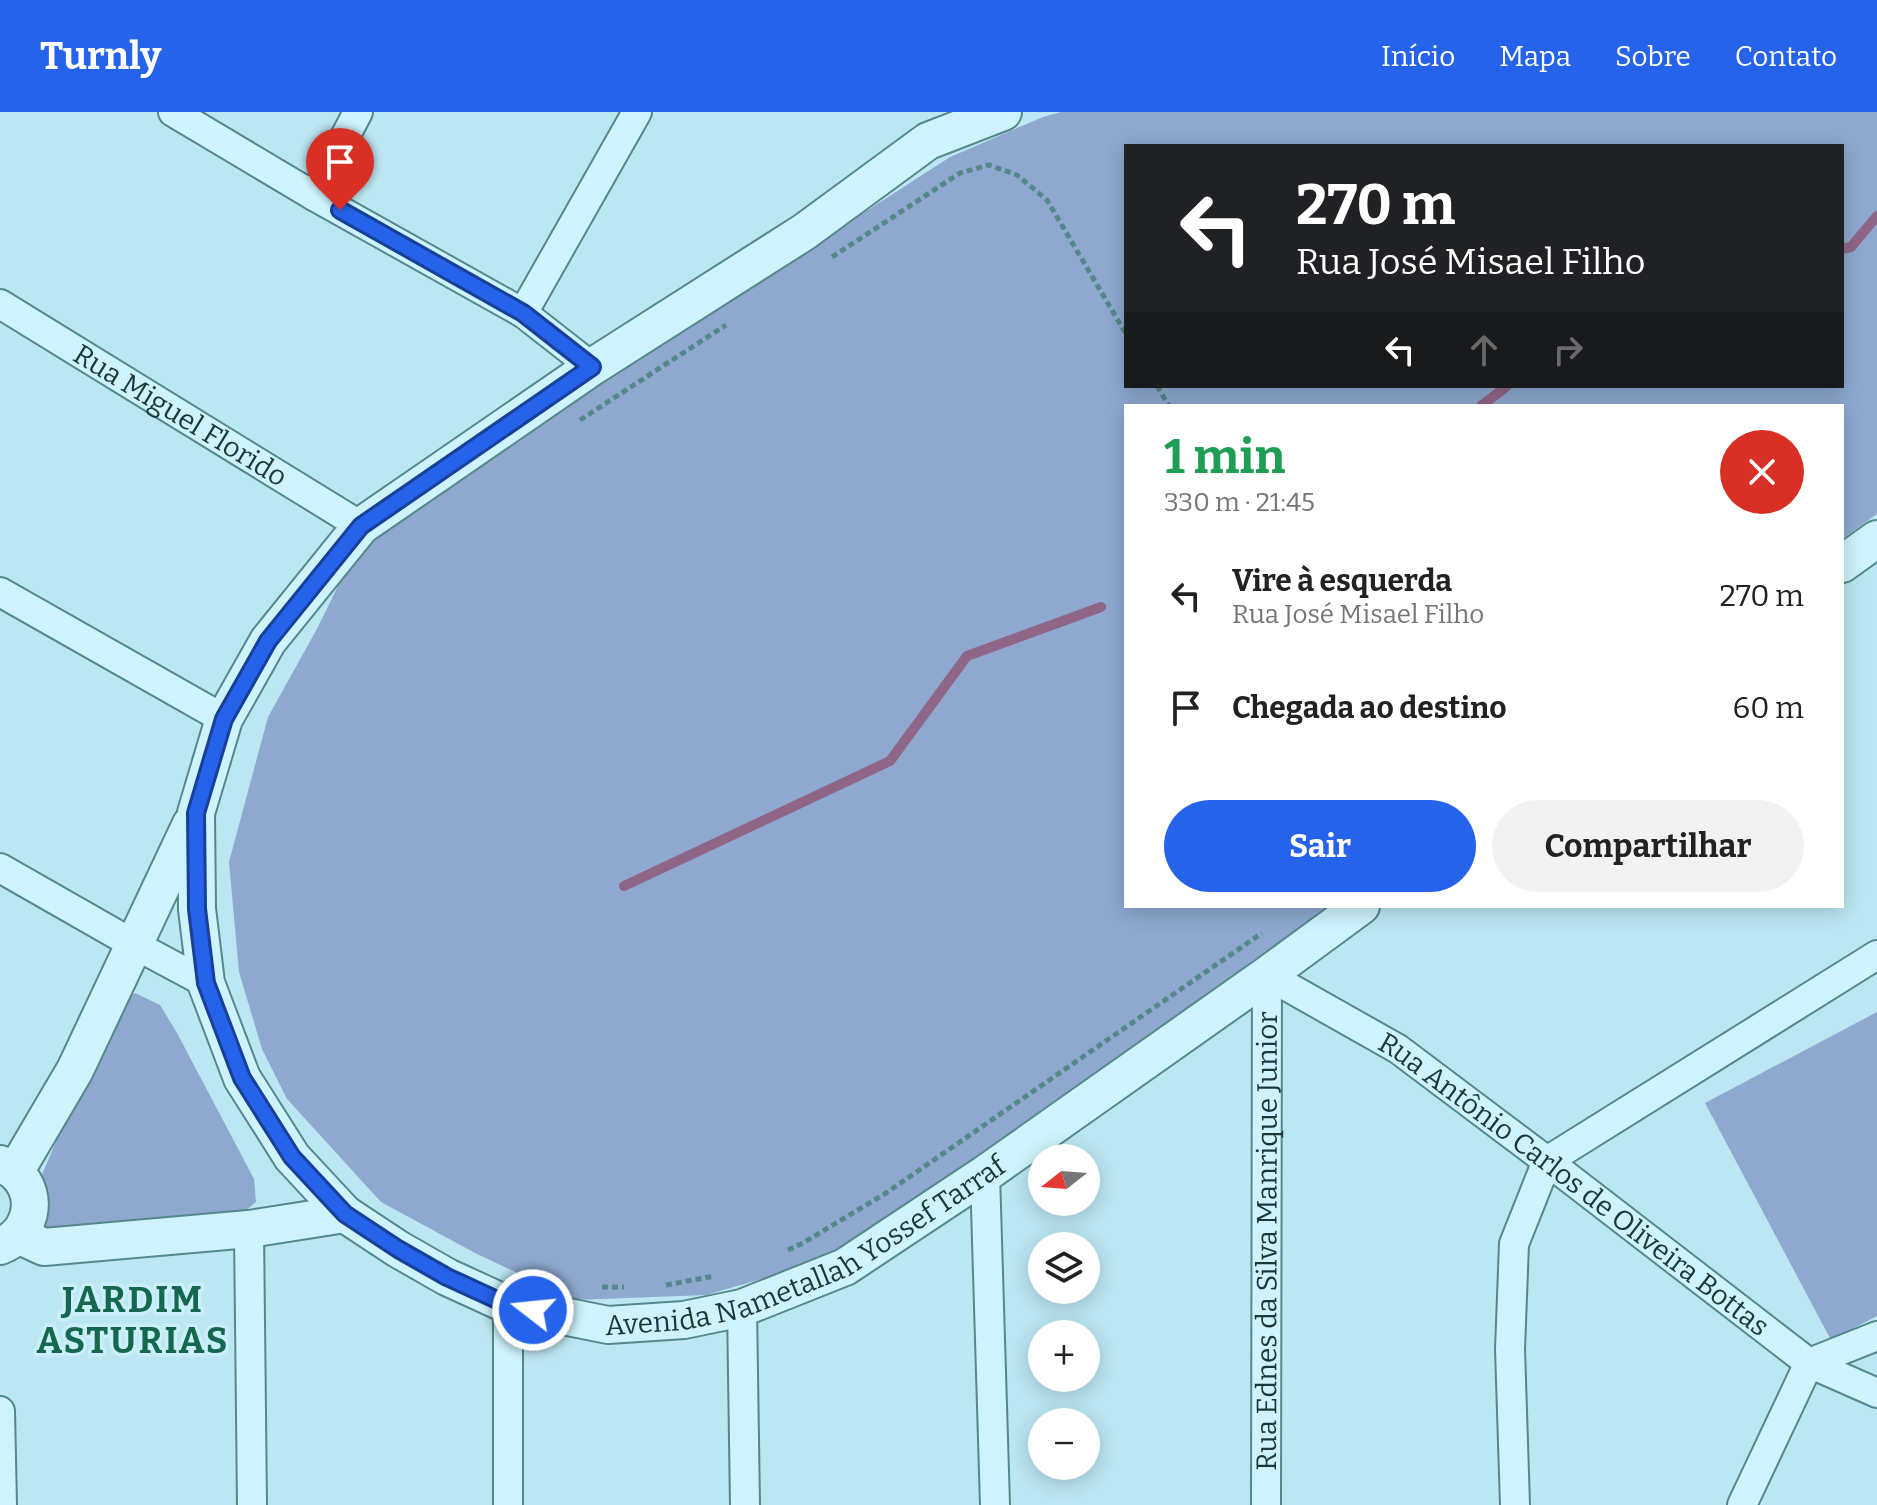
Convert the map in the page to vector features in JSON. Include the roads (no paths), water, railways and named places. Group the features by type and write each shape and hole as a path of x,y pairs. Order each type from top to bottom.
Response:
{"street":[{"path":"173,112 314,196 523,313 592,367"},
{"path":"314,196 358,112"},
{"path":"523,313 637,112"},
{"name":"Avenida Nametallah Yossef Tarraf","path":"1003,112 936,127 804,232 592,367 361,526 268,641 224,719 196,813 197,909 206,983 242,1078 292,1157 345,1214 447,1277 508,1305 608,1325 684,1320 742,1308 845,1267 985,1174 1358,908"},
{"name":"Rua Miguel Florido","path":"0,304 361,526"},
{"path":"1844,563 1877,539"},
{"path":"0,592 224,719"},
{"path":"9,1240 28,1220 30,1203 26,1186 4,1166 75,1070 196,813"},
{"path":"0,868 206,983"},
{"path":"1515,1505 1510,1349 1514,1244 1547,1161 1877,955"},
{"path":"119,978 138,967 174,966"},
{"name":"Rua Antônio Carlos de Oliveira Bottas","path":"1267,975 1398,1049 1809,1363 1877,1393"},
{"name":"Rua Ednes da Silva Manrique Junior","path":"1266,1505 1267,975"},
{"path":"985,1174 995,1505"},
{"path":"9,1240 44,1247 249,1229 345,1214"},
{"path":"249,1229 252,1505"},
{"path":"508,1305 508,1505"},
{"path":"742,1308 745,1505"},
{"path":"1742,1505 1809,1363 1877,1336"},
{"path":"0,1411 2,1505"}],"waterway":[{"path":"1844,249 1851,247 1877,216"},
{"path":"1484,404 1504,388"},
{"path":"624,886 890,761 967,656 1101,607"}],"district":[{"name":"JARDIM ASTURIAS","path":"133,1320"}]}
